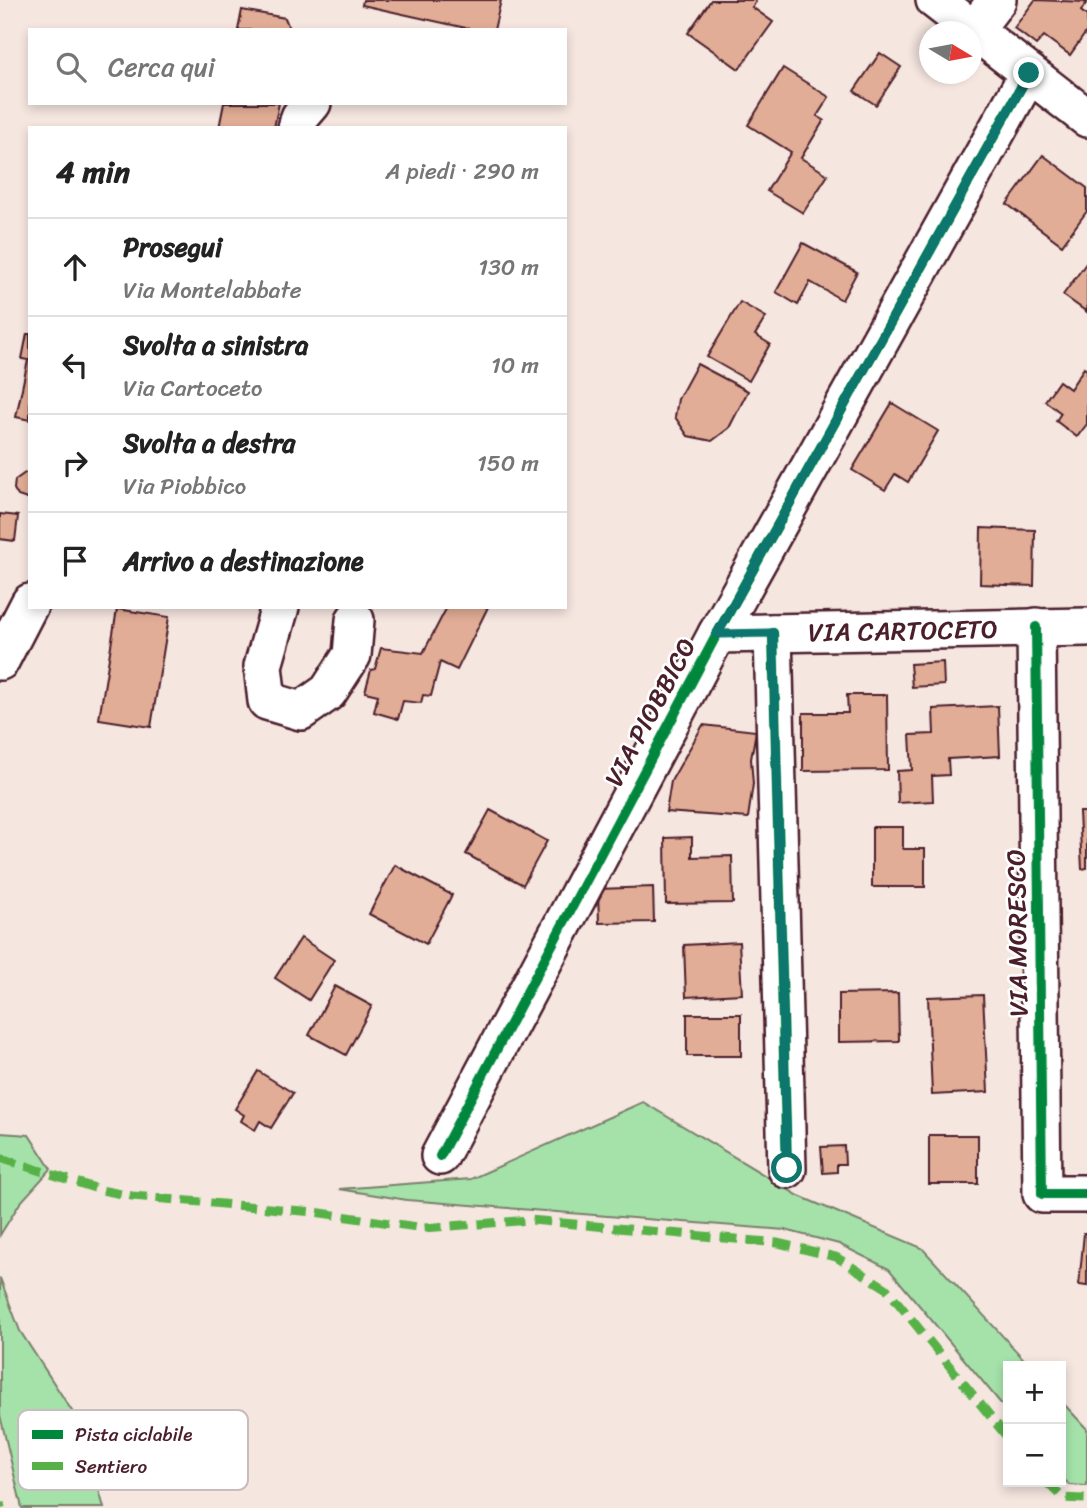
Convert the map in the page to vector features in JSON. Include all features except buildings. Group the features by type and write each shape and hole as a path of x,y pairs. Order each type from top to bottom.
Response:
{"street":[{"path":"935,0 962,21"},
{"path":"981,21 997,0"},
{"path":"982,36 1087,118"},
{"name":"VIA PIOBBICO","path":"440,1156 717,634 1029,73"},
{"path":"298,126 300,117 310,105"},
{"path":"0,661 28,607"},
{"path":"279,609 263,666 267,701 301,711 328,692 352,655 355,620"},
{"name":"VIA MORESCO","path":"1036,627 1042,1194 1087,1194"},
{"name":"VIA CARTOCETO","path":"717,634 1087,627"},
{"path":"773,633 787,1168"}],"green space":[{"path":"643,1102 799,1196 922,1248 1025,1361 1003,1361 1003,1406 889,1269 839,1244 785,1230 407,1200 339,1189 471,1179"},
{"path":"0,1133 29,1135 51,1169 20,1203 0,1235"},
{"path":"0,1278 20,1331 71,1410 18,1410 18,1490 99,1490 104,1508 22,1508 0,1415"},
{"path":"1066,1406 1087,1429 1087,1486 1069,1485 1066,1481"}],"marked path":[{"path":"0,1158 101,1190 132,1196 314,1212 424,1228 531,1220 778,1243 836,1257 886,1288 1003,1432"},
{"path":"1051,1487 1063,1498 1087,1499"},
{"path":"0,1503 1,1508"}],"cycle path":[{"path":"440,1156 717,634 1029,73"},
{"path":"1036,627 1042,1194 1087,1194"},
{"path":"773,633 787,1169"}],"route":[{"path":"787,1168 773,633 717,634 1029,73"}]}
